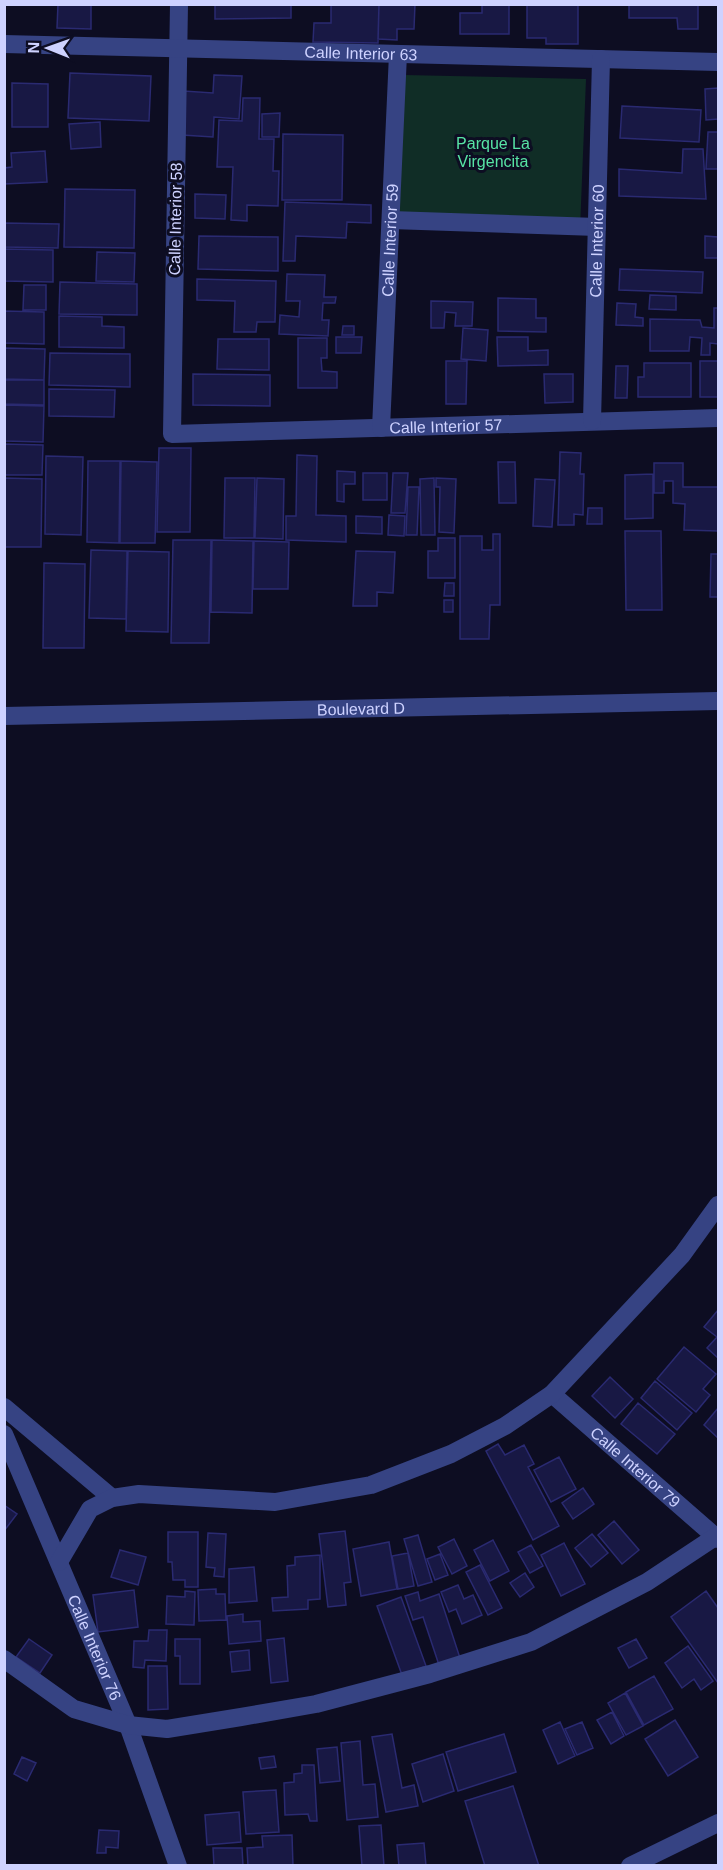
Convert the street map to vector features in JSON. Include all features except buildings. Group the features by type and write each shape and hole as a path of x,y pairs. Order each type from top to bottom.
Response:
{"street":[{"name":"Calle Interior 58","path":"172,434 179,4"},
{"name":"Calle Interior 63","path":"4,44 718,62"},
{"name":"Calle Interior 59","path":"381,428 398,54"},
{"name":"Calle Interior 60","path":"592,422 601,59"},
{"path":"391,220 597,227"},
{"name":"Calle Interior 57","path":"172,434 718,418"},
{"name":"Boulevard D","path":"4,716 718,702"},
{"path":"59,1562 90,1509 112,1498 139,1494 275,1502 371,1485 451,1454 505,1426 552,1394 682,1255 718,1205"},
{"name":"Calle Interior 79","path":"552,1394 718,1537"},
{"path":"4,1407 112,1498"},
{"name":"Calle Interior 76","path":"4,1434 128,1725 178,1866"},
{"path":"4,1659 74,1709 128,1725 167,1729 316,1704 430,1674 531,1642 647,1582 718,1537"},
{"path":"630,1866 718,1823"}],"green space":[{"name":"Parque La Virgencita","path":"404,75 586,79 580,229 399,225"}]}
